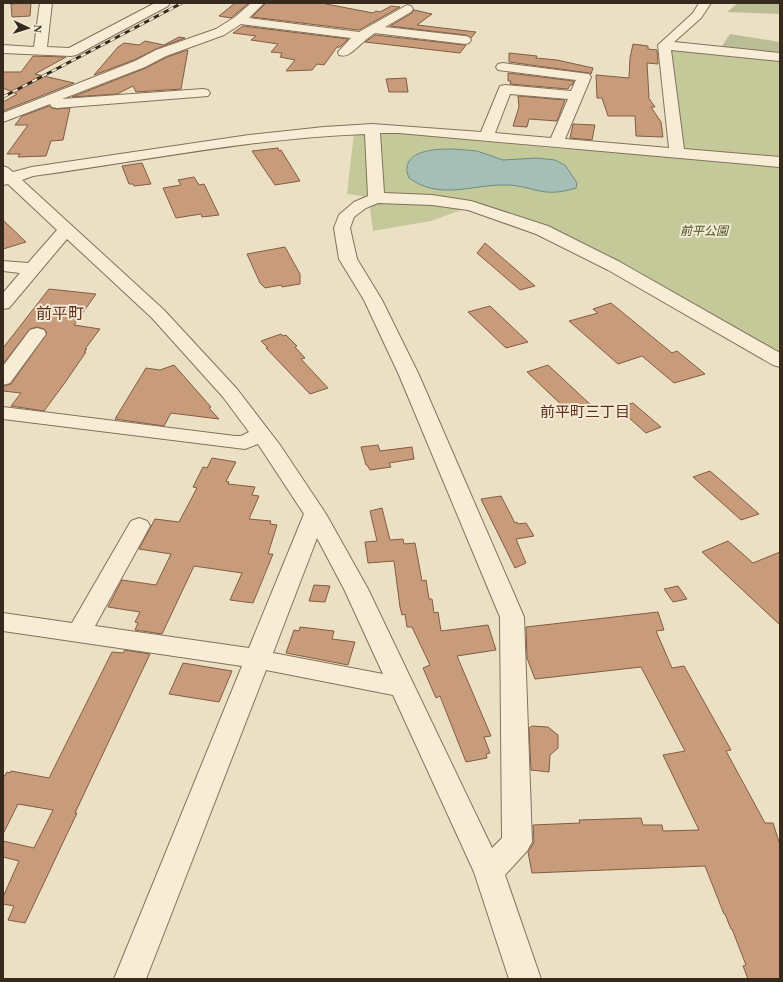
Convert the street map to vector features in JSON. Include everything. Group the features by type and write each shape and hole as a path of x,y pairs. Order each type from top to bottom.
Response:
{"street":[{"path":"40,51 46,3"},
{"path":"3,49 71,52 164,3"},
{"path":"3,118 140,64 161,53 220,32 239,20 258,3"},
{"path":"664,45 697,14 705,3"},
{"path":"344,52 361,36 407,9"},
{"path":"239,20 361,36"},
{"path":"372,29 465,40"},
{"path":"664,45 780,57"},
{"path":"664,45 677,153"},
{"path":"503,67 584,77 556,142"},
{"path":"487,136 506,89 577,96"},
{"path":"38,104 203,93"},
{"path":"5,176 270,137 340,129 372,128 487,136 780,162"},
{"path":"372,128 376,198"},
{"path":"5,176 158,314 188,345 230,393 274,450 314,514 356,589 488,872 525,979"},
{"path":"488,872 517,842 512,617 409,375 373,300 348,259 342,228 347,215 360,205 376,198 432,200 472,206 542,230 614,266 780,361"},
{"path":"3,304 66,230"},
{"path":"3,266 32,269"},
{"path":"3,379 37,334"},
{"path":"3,413 245,443 260,433"},
{"path":"3,424 34,427"},
{"path":"130,979 314,514"},
{"path":"79,633 139,526"},
{"path":"3,622 256,659 401,687"}],"green space":[{"path":"738,3 780,3 780,14 727,12"},
{"path":"730,34 780,42 780,56 720,49"},
{"name":"前平公園","path":"664,45 780,57 780,361 614,266 472,206 431,221 373,231 370,209 375,198 347,194 354,133 399,133 552,148 684,157"}],"water":[{"path":"454,149 477,151 503,160 537,158 555,160 565,165 577,183 576,188 561,192 550,192 517,186 494,185 457,190 445,190 433,189 421,185 409,178 407,169 409,162 413,157 426,151"}],"building":[{"path":"31,3 30,16 12,17 11,4"},
{"path":"235,3 249,3 231,18 219,16"},
{"path":"266,3 321,3 373,13 376,11 380,12 391,6 400,7 359,30 252,17"},
{"path":"414,10 432,14 417,25 476,32 471,38 465,35 390,26 412,13"},
{"path":"243,26 348,39 340,47 337,47 324,65 317,64 312,70 286,71 295,60 280,57 282,53 271,52 278,44 251,40 256,36 233,33"},
{"path":"375,35 466,45 460,53 365,42"},
{"path":"179,37 185,38 94,75 118,47 124,43 139,45 145,41 164,45"},
{"path":"633,44 648,46 648,49 657,50 658,64 647,63 648,97 655,107 651,107 661,122 663,137 636,136 635,116 608,116 602,98 597,98 596,75 629,78 630,58"},
{"path":"188,50 181,89 136,92 133,86 117,94 72,97 146,68 167,57"},
{"path":"509,53 537,56 536,58 557,60 593,68 591,74 509,62"},
{"path":"33,56 66,57 35,74 74,83 3,111 3,102 17,94 3,88 3,72 21,72"},
{"path":"508,73 574,81 568,89 510,84 511,81 508,81"},
{"path":"406,78 408,92 389,92 386,79"},
{"path":"518,96 565,100 557,121 529,119 527,127 513,126 519,107"},
{"path":"49,106 57,109 70,108 63,140 51,141 46,156 18,157 20,154 7,154 28,125 15,125 22,116"},
{"path":"573,124 595,125 592,140 570,138"},
{"path":"278,148 279,151 281,150 300,181 275,185 252,151"},
{"path":"142,163 151,184 134,186 133,184 129,184 122,166"},
{"path":"194,177 199,185 204,184 219,215 202,217 201,214 176,218 163,188 181,185 178,180"},
{"path":"3,220 26,242 3,249"},
{"path":"485,243 535,286 520,290 477,253"},
{"path":"285,247 300,274 300,284 265,288 260,283 247,254"},
{"path":"49,289 96,294 74,325 100,329 85,349 87,349 84,352 86,352 44,411 11,406 21,393 3,391 3,386 11,384 47,333 44,329 37,327 30,329 3,364 3,348"},
{"path":"611,303 672,353 677,351 705,374 674,383 642,356 618,364 569,321 598,313 593,309"},
{"path":"490,306 528,342 506,348 468,312"},
{"path":"281,334 283,336 286,335 297,346 295,347 305,358 301,359 328,388 310,394 261,341"},
{"path":"174,365 211,407 209,408 219,419 171,413 164,426 115,419 146,368 160,370"},
{"path":"548,365 592,406 570,413 527,372"},
{"path":"633,403 661,427 646,433 618,408"},
{"path":"378,445 380,451 412,447 414,459 389,463 391,467 370,470 366,465 361,447"},
{"path":"212,458 236,462 226,481 229,482 228,484 255,487 252,495 259,496 249,519 271,521 270,524 277,525 268,554 273,554 253,603 230,600 242,573 194,566 162,634 135,630 138,623 135,622 140,612 108,607 122,580 156,585 171,554 139,549 155,519 179,522 197,488 193,487 203,467 207,468"},
{"path":"710,471 759,514 741,520 693,477"},
{"path":"501,496 515,523 526,523 534,536 516,539 526,563 515,568 481,499"},
{"path":"382,508 390,540 403,539 404,544 415,543 422,581 426,580 429,599 432,599 434,613 438,612 441,631 488,625 496,650 457,656 491,736 484,737 490,753 486,754 487,758 466,762 440,696 436,698 423,668 430,665 412,627 407,627 405,614 402,615 394,561 368,563 365,542 377,541 370,511"},
{"path":"728,541 753,563 780,552 780,625 702,552"},
{"path":"314,585 330,586 325,602 309,601"},
{"path":"678,586 687,599 673,602 664,589"},
{"path":"658,612 664,630 656,631 672,668 684,666 731,750 726,751 765,823 773,823 780,845 780,979 748,979 743,966 746,965 705,866 532,873 528,852 534,842 533,825 580,823 579,820 641,818 643,825 662,825 663,831 699,830 663,755 685,751 641,667 535,679 527,658 526,627"},
{"path":"300,627 334,631 332,639 355,642 348,665 286,653 294,630 299,631"},
{"path":"125,650 150,654 25,923 8,920 14,906 3,904 3,897 19,861 3,857 3,841 34,848 53,810 18,804 3,834 3,778 7,772 10,773 11,771 49,778 112,652 123,653"},
{"path":"183,663 232,671 219,702 169,694"},
{"path":"532,726 548,727 558,735 558,748 550,755 549,772 531,770 529,728"}],"railway":[{"path":"3,97 182,3"}],"district":[{"name":"前平町","path":"60,313"},
{"name":"前平町三丁目","path":"585,412"}]}
